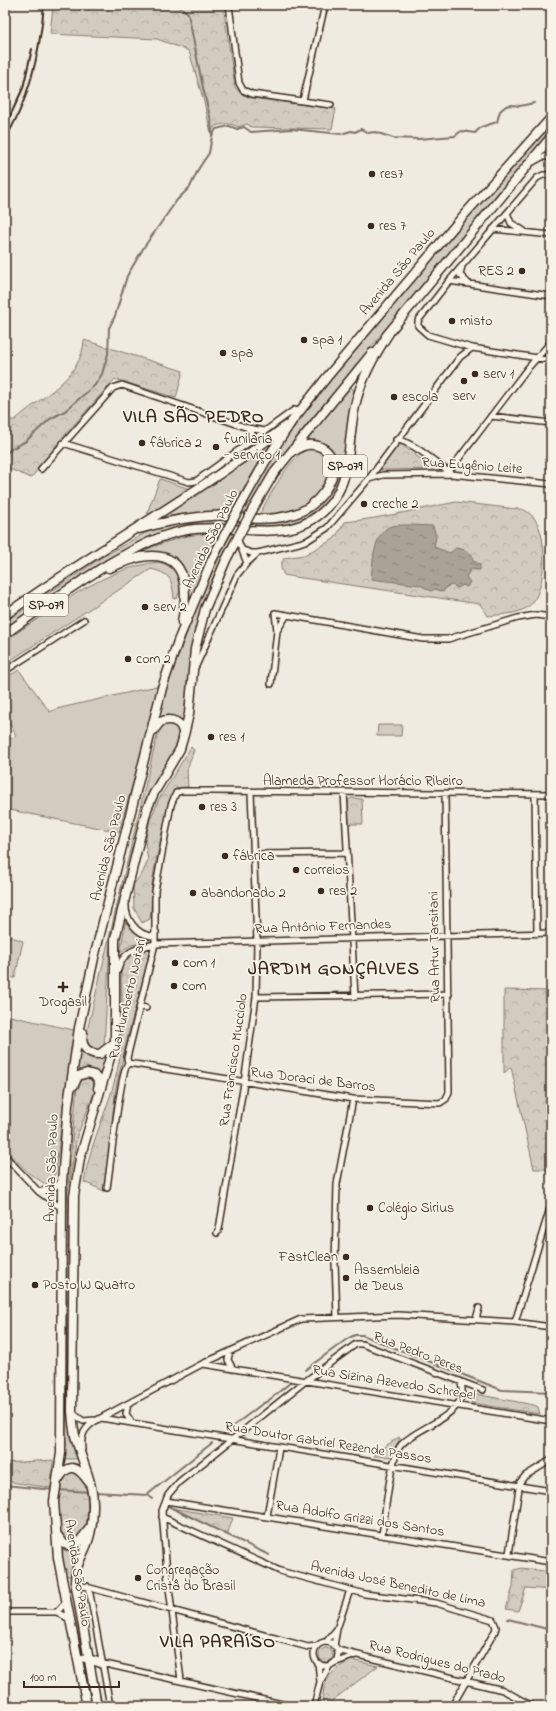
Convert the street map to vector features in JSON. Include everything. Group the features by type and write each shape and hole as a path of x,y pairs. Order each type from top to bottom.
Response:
{"main road":[{"name":"Avenida São Paulo","path":"87,1706 58,1558 55,1528 55,1484 61,1453 62,1182 68,1105 79,1028 91,973 162,688 178,641 211,562 265,462 294,416 464,215 551,118"},
{"name":"Avenida São Paulo","path":"97,1706 75,1581 76,1570 87,1545 92,1526 94,1505 91,1486 76,1439 72,1411 74,1196 80,1158 115,1041 115,939 126,889 147,809 154,793 180,748 189,714 194,649 205,609 219,574 238,534 253,509 281,465 550,138"},
{"name":"SP-079","path":"5,634 88,576 137,547 155,539 187,530 223,528 238,534 289,529 312,520 331,503 337,493 344,475 354,408 362,380 389,333"},
{"name":"SP-079","path":"5,615 236,463 294,416"},
{"name":"SP-079","path":"124,536 161,522 183,518 231,515 255,518 291,515 309,507 318,499 325,490 333,472 330,455 322,446 316,444 303,445 281,465"},
{"name":"SP-079","path":"88,576 131,560 151,556 164,558 175,565 182,574 186,593 178,641"},
{"path":"146,754 156,726 166,719 177,722 182,727 183,734 180,748"},
{"path":"91,973 94,982 82,1038 83,1046 92,1054 100,1054 115,1041"},
{"path":"68,1105 78,1076 87,1073 96,1077 100,1083 78,1149 80,1158"},
{"path":"55,1484 64,1470 70,1467 77,1468 91,1486"},
{"path":"55,1528 61,1541 64,1544 71,1546 79,1542 92,1526"},
{"path":"73,1633 79,1641 82,1655 88,1660 102,1663"}],"street":[{"path":"229,5 239,83 243,90 252,94 331,105"},
{"path":"303,100 325,5"},
{"path":"550,138 551,147"},
{"path":"525,169 538,159 551,157"},
{"path":"551,175 543,175 537,178 420,316 418,326 428,335 472,348 551,360"},
{"path":"507,213 511,223 527,232"},
{"path":"493,229 551,235"},
{"path":"462,266 460,275 466,282 473,285"},
{"path":"449,281 551,296"},
{"path":"396,440 400,439 408,443 450,473 462,452 527,369 551,342"},
{"path":"243,550 251,553 258,553 299,543 320,533 332,523 368,480 396,440 460,357 472,348"},
{"path":"41,469 117,385 122,385 248,428 265,431"},
{"path":"63,443 189,482 196,481 265,431 294,416"},
{"path":"491,416 551,423"},
{"path":"248,428 254,439"},
{"name":"Rua Eugênio Leite","path":"368,480 383,475 450,473 551,484"},
{"path":"238,534 246,563"},
{"path":"192,679 233,583 246,563 258,553"},
{"path":"271,684 277,632 275,613 423,639 448,639 518,618 536,615 551,617"},
{"path":"277,632 287,615"},
{"path":"5,671 84,620"},
{"name":"Alameda Professor Horácio Ribeiro","path":"176,793 210,791 551,794"},
{"name":"Rua Francisco Mucciolo","path":"217,1233 220,1229 244,1083 256,997 258,941 251,792"},
{"path":"344,792 355,997"},
{"name":"Rua Humberto Notari","path":"106,1188 124,1068 128,1064 126,1058 155,944 155,891 176,793"},
{"name":"Rua Artur Tarsitani","path":"445,793 449,994 449,1092 446,1099"},
{"path":"535,794 537,934"},
{"path":"254,854 347,853"},
{"path":"126,889 125,908 130,921 146,936 152,936 156,932"},
{"name":"Rua Antônio Fernandes","path":"115,978 120,961 127,952 155,944 551,933"},
{"path":"256,997 355,997 449,994"},
{"path":"140,1006 146,1008"},
{"name":"Rua Doraci de Barros","path":"128,1064 353,1099 440,1104 446,1099"},
{"path":"337,1317 335,1262 337,1184 353,1099"},
{"path":"5,1156 40,1192 63,1209"},
{"path":"40,1192 52,1188 62,1182"},
{"path":"515,1322 551,1205"},
{"path":"476,1319 479,1308"},
{"path":"82,1458 81,1442 83,1432 87,1427 99,1419 202,1364 301,1319 398,1315 444,1319 476,1319 515,1322 551,1327"},
{"name":"Rua Pedro Peres","path":"307,1381 354,1346 360,1344 483,1390"},
{"path":"230,1351 228,1360 233,1369"},
{"name":"Rua Sizina Azevedo Schrepel","path":"202,1364 551,1420"},
{"path":"181,1680 172,1610 162,1507 171,1490 179,1482 307,1381"},
{"path":"382,1535 396,1452 405,1441 448,1414 458,1405 462,1392 460,1381"},
{"path":"128,1404 126,1414 132,1423"},
{"name":"Rua Doutor Gabriel Rezende Passos","path":"72,1411 83,1421 99,1419 132,1423 551,1491"},
{"path":"267,1516 279,1448"},
{"path":"509,1554 519,1486 525,1476 551,1460"},
{"name":"Rua Adolfo Grizzi dos Santos","path":"166,1501 509,1554 551,1562"},
{"name":"Avenida José Benedito de Lima","path":"162,1517 280,1571 350,1590 391,1598 436,1603 489,1617 495,1623 495,1631 467,1680"},
{"path":"75,1581 86,1586 308,1647 318,1646 326,1642 336,1629"},
{"name":"Avenida São Paulo","path":"86,1586 90,1594 110,1706"},
{"path":"314,1706 320,1682 337,1659 335,1648 336,1629 350,1590"},
{"path":"57,1612 67,1600"},
{"path":"5,1612 57,1612 71,1620"},
{"path":"326,1642 335,1648"},
{"path":"318,1646 314,1654 318,1663 320,1682"},
{"name":"Rua Rodrigues do Prado","path":"335,1648 503,1690 532,1706"},
{"name":"Rua Rodrigues do Prado","path":"332,1664 357,1654"},
{"path":"102,1663 291,1706"},
{"path":"318,1663 326,1666 332,1664"},
{"path":"452,1706 467,1680"}],"green space":[{"path":"53,5 223,5 235,87 241,94 252,98 336,109 332,129 251,127 247,124 238,127 232,124 226,124 215,126 211,133 204,102 189,51 157,39 50,34"},
{"path":"551,123 551,131 303,429 280,459 246,514 241,513 268,464 311,404 433,258"},
{"path":"84,340 183,371 176,398 115,379 62,438 31,478 5,467 5,416 8,420 15,420 58,386 76,366 81,354"},
{"path":"351,387 354,390 343,460 340,474 329,498 320,509 293,524 269,528 253,528 257,522 295,517 334,477 337,467 333,453 325,445 306,440"},
{"path":"398,445 402,445 434,469 381,470"},
{"path":"271,446 249,479 231,513 152,523"},
{"path":"308,449 320,449 330,461 331,468 329,476 320,492 306,505 292,512 284,514 261,515 260,513 282,475 295,459"},
{"path":"160,479 187,488 184,492 153,514 147,513"},
{"path":"456,502 522,509 534,518 539,528 544,554 538,593 529,606 518,612 488,616 480,604 284,575 281,565 284,558 304,555 334,539 345,522 387,516"},
{"path":"227,518 223,525 175,530 31,611 5,629 5,622 104,556 145,533 177,524"},
{"path":"232,531 237,531 216,573 195,630 188,671 184,726 176,717 165,715 157,718 191,623 210,577"},
{"path":"211,533 221,534 205,564 190,606 188,580 181,564 175,558 167,554 152,552 121,561 165,542 188,536"},
{"path":"159,562 171,567 177,573 181,581 181,588 177,598 174,599 171,582 167,575 151,569 5,664 5,641 59,604 98,581 138,566"},
{"path":"19,670 50,712 56,709 161,685 119,832 5,809 5,742 16,736 5,714 5,678"},
{"path":"168,723 178,727 180,733 173,754 146,801 120,900 110,946 104,1046 97,1050 89,1045 86,1035 158,732 160,728"},
{"path":"378,725 402,725 401,736 377,736"},
{"path":"191,747 194,750 187,770 188,787 177,789 171,798 155,866 152,885 150,919 142,923 134,908 133,885 143,872 148,860 145,842 150,820 159,799"},
{"path":"351,798 362,799 363,824 349,824 348,801"},
{"path":"126,920 140,934 152,942 131,945 120,952"},
{"path":"5,935 23,941 15,978 5,977"},
{"path":"140,950 145,951 148,954 148,961 129,1031 116,1088 112,1137 104,1191 84,1182 91,1151 116,1077 119,1062 122,1039 121,970 128,957"},
{"path":"504,990 551,991 551,1169 534,1169 511,1067 504,1073"},
{"path":"5,1015 74,1030 55,1174 51,1182 45,1184 30,1174 5,1150"},
{"path":"80,1051 93,1059 106,1057 101,1076 94,1071 77,1071"},
{"path":"88,1078 93,1082 95,1091 77,1136 68,1191 70,1438 78,1459 64,1459 66,1433 66,1209 77,1084 81,1080"},
{"path":"475,1394 534,1405 538,1407 540,1414 471,1403"},
{"path":"399,1437 400,1438 390,1457 374,1456 375,1453"},
{"path":"53,1460 51,1488 5,1481 5,1463"},
{"path":"65,1473 77,1473 82,1477 86,1489 88,1506 85,1529 82,1534 73,1540 67,1541 64,1540 60,1534 58,1509 62,1479"},
{"path":"171,1508 233,1518 227,1535"},
{"path":"59,1547 71,1551 79,1549 72,1576 68,1576 65,1573"},
{"path":"522,1568 551,1572 551,1590 526,1588 518,1611 506,1609 513,1587 514,1570"},
{"path":"323,1648 329,1648 333,1652 333,1658 329,1662 323,1662 319,1658 319,1652"},
{"path":"351,1660 378,1666 325,1706 322,1706 324,1690 328,1678 337,1669"}],"water":[{"path":"398,525 433,526 436,536 434,547 450,553 456,548 465,550 472,555 473,561 480,564 480,570 471,569 466,577 470,582 467,587 463,585 458,588 452,585 446,587 443,592 435,589 431,591 420,585 371,579 375,550 380,536 384,531 389,527"}],"waterway":[{"path":"177,5 188,13 211,121 212,136"},
{"path":"5,455 11,449 26,441 50,419 65,411 95,385 102,374 108,354 109,328 115,316 127,276 144,247 177,200 190,187 199,168 209,153 212,136 216,129 229,126 237,129 244,127 251,132 292,129 341,134 351,131 355,132 361,129 368,133 375,132 393,138 418,139 455,136 461,131 475,133 481,127 497,122 500,111 506,106 520,106 534,103"},
{"path":"305,1370 347,1339 355,1335 362,1335 502,1390 551,1392"},
{"path":"228,1430 291,1382"},
{"path":"95,1492 147,1495 212,1443"},
{"path":"5,1485 53,1490"},
{"path":"57,1490 91,1492"},
{"path":"147,1495 152,1499"},
{"path":"168,1506 269,1555"},
{"path":"508,1619 551,1630"}],"railway":[{"path":"5,139 21,108 32,75 40,40 44,5"},
{"path":"5,127 23,88 32,49"}],"place":[{"name":"res7","path":"372,174"},
{"name":"res 7","path":"371,226"},
{"name":"RES 2","path":"522,271"},
{"name":"misto","path":"452,321"},
{"name":"spa 1","path":"304,340"},
{"name":"spa","path":"223,353"},
{"name":"serv 1","path":"475,374"},
{"name":"serv","path":"464,381"},
{"name":"escola","path":"394,397"},
{"name":"fábrica 2","path":"142,443"},
{"name":"funilaria - serviço 1","path":"216,447"},
{"name":"creche 2","path":"364,504"},
{"name":"serv 2","path":"145,607"},
{"name":"com 2","path":"128,659"},
{"name":"res 1","path":"211,737"},
{"name":"res 3","path":"202,807"},
{"name":"fábrica","path":"225,856"},
{"name":"correios","path":"296,870"},
{"name":"res 2","path":"321,891"},
{"name":"abandonado 2","path":"193,893"},
{"name":"com 1","path":"175,963"},
{"name":"com","path":"174,986"},
{"name":"Drogasil","path":"63,987"},
{"name":"Colégio Sirius","path":"370,1208"},
{"name":"FastClean","path":"346,1257"},
{"name":"Assembleia de Deus","path":"346,1278"},
{"name":"Posto W Quatro","path":"35,1285"},
{"name":"Congregação Cristâ do Brasil","path":"138,1578"}],"district":[{"name":"VILA SÃO PEDRO","path":"194,418"},
{"name":"JARDIM GONÇALVES","path":"334,970"},
{"name":"VILA PARAÍSO","path":"218,1643"}]}
